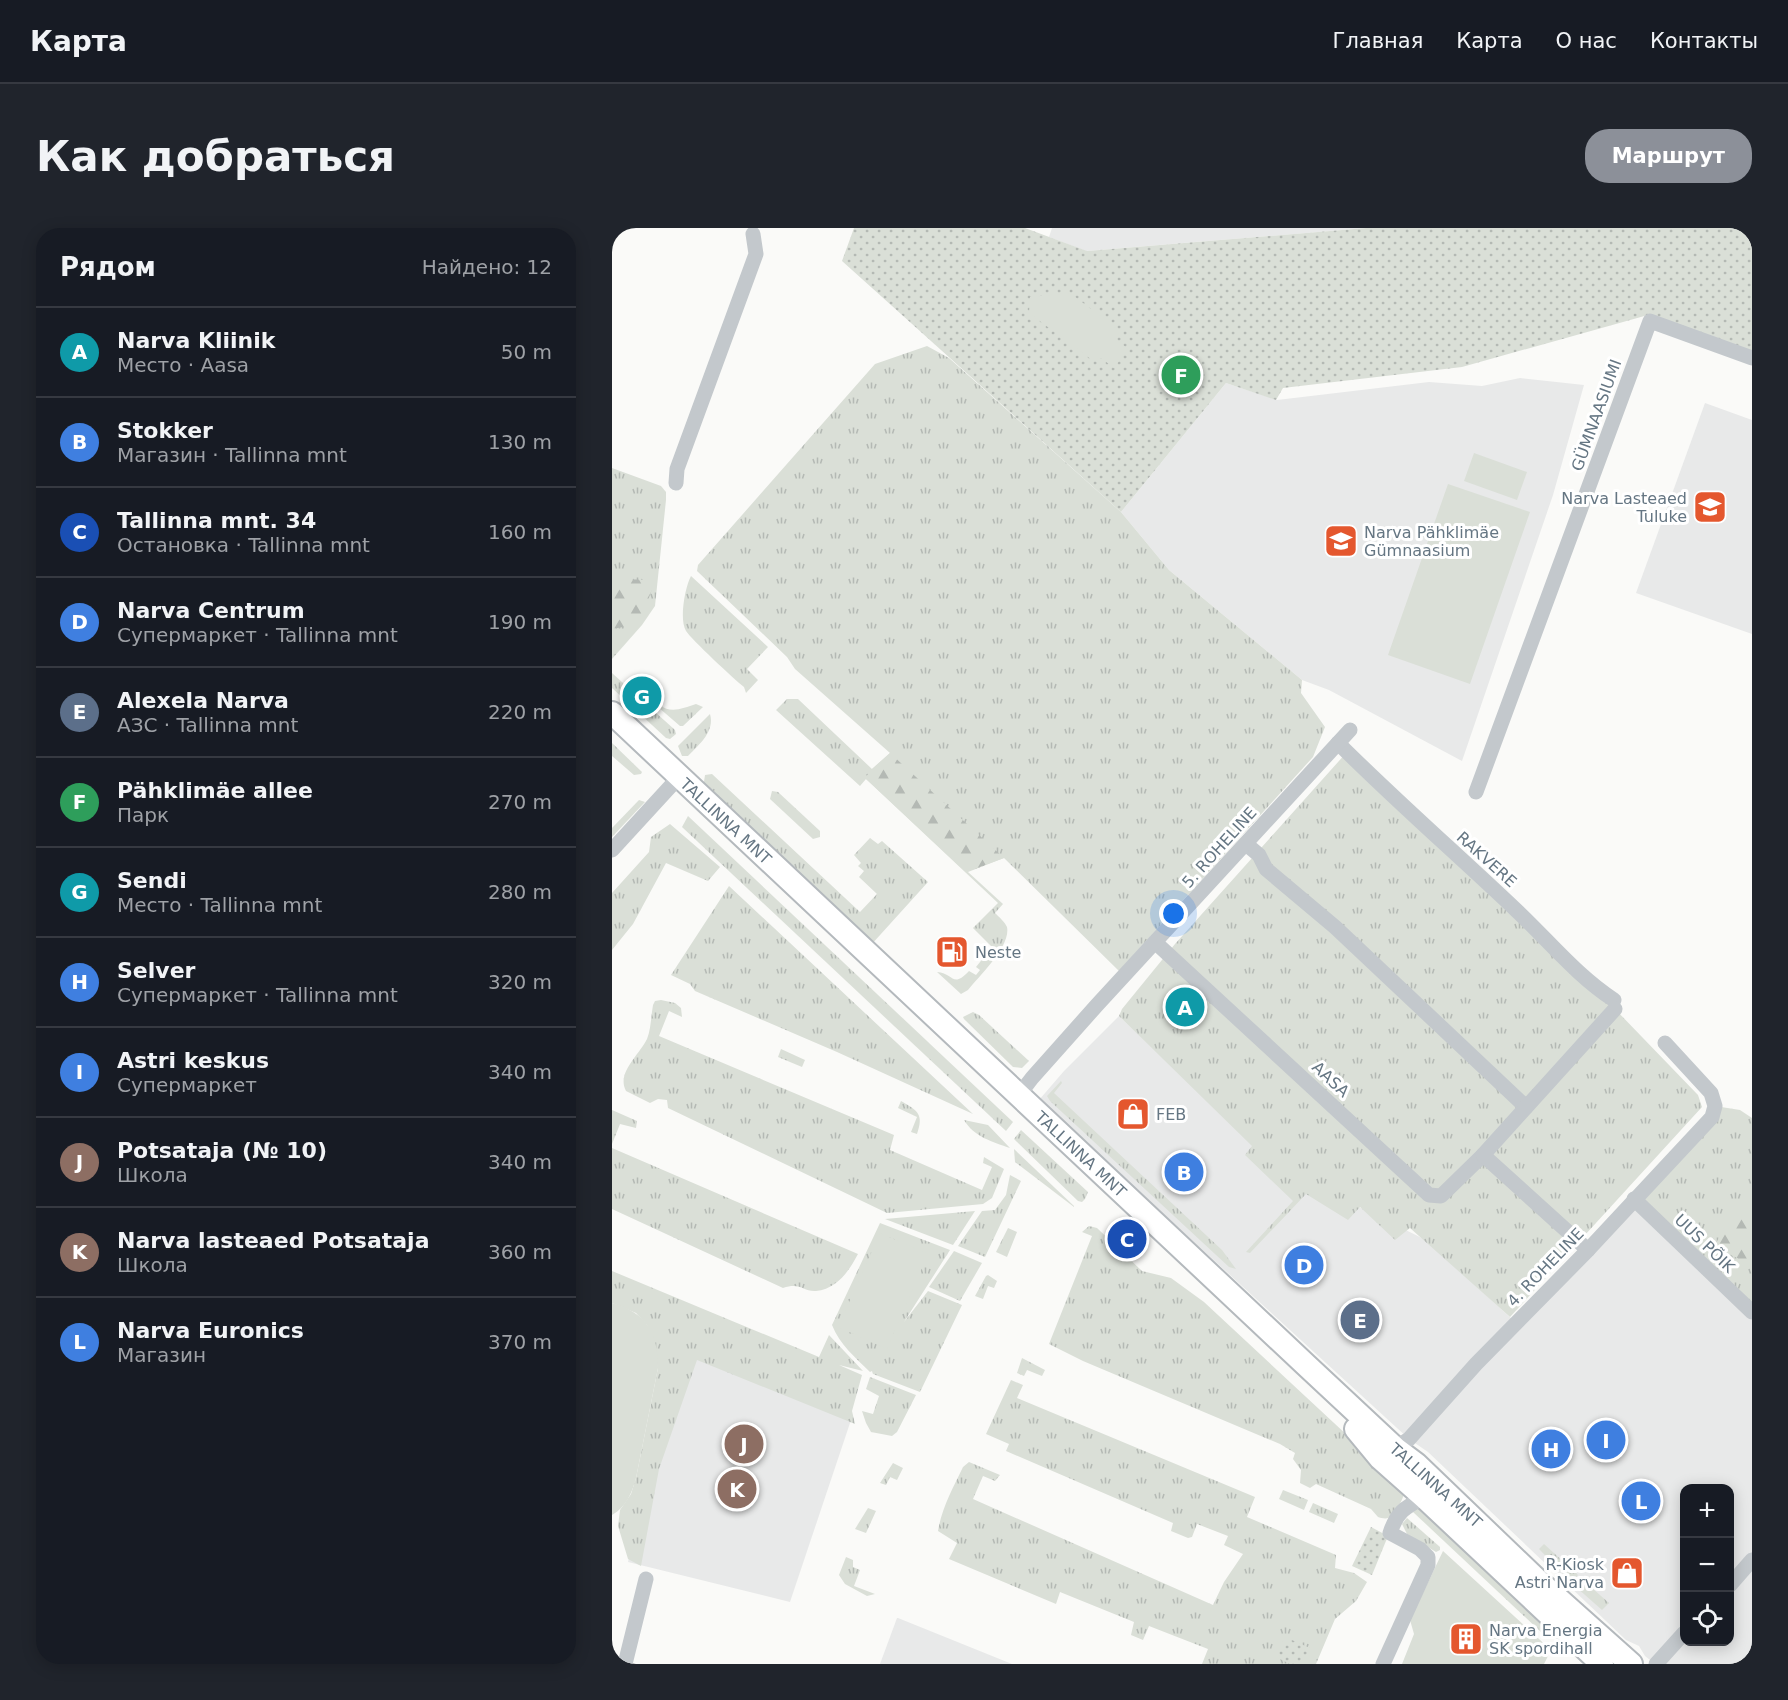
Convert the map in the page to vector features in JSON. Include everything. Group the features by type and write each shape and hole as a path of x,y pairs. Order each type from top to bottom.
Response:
{"highway":[{"name":"TALLINNA MNT","path":"612,713 675,781 1016,1112 1356,1429 1388,1453 1416,1464 1538,1581 1631,1664"},
{"name":"TALLINNA MNT","path":"612,732 675,781 1019,1095 1388,1453 1424,1497 1602,1664"}],"street":[{"path":"676,483 677,469 756,254 753,234"},
{"name":"GÜMNAASIUMI","path":"1476,792 1650,321 1752,358"},
{"name":"5. ROHELINE","path":"1019,1095 1089,1014 1350,730"},
{"name":"RAKVERE","path":"1338,743 1615,1004"},
{"path":"612,849 675,781"},
{"path":"1246,843 1259,855 1266,869 1335,927 1526,1107"},
{"name":"AASA","path":"1156,943 1429,1195 1441,1196 1482,1155 1615,1004"},
{"name":"4. ROHELINE","path":"1388,1453 1409,1438 1712,1118 1715,1106 1711,1093 1665,1042"},
{"path":"1482,1155 1588,1250"},
{"name":"UUS PÕIK","path":"1634,1199 1752,1312"},
{"path":"1383,1664 1428,1565 1428,1557 1420,1549 1390,1533 1395,1519 1405,1507 1424,1497"},
{"path":"1734,1580 1752,1560"},
{"path":"625,1664 646,1579"},
{"path":"1656,1664 1680,1637"}],"shaded area":[{"path":"1052,228 1366,228 1086,251 1049,237"},
{"name":"Narva Pähklimäe Gümnaasium","path":"1520,378 1584,385 1553,495 1462,761 1329,690 1302,680 1169,570 1121,512 1226,383 1277,400 1429,382 1482,386"},
{"name":"Narva Lasteaed Tuluke","path":"1705,403 1752,420 1752,634 1636,593"},
{"path":"1119,1016 1247,1139 1326,1191 1426,1240 1513,1320 1634,1199 1752,1312 1752,1664 1655,1664 1645,1656 1639,1646 1626,1640 1428,1452 1409,1439 1039,1100 1064,1071"},
{"path":"681,1344 852,1417 790,1602 628,1562"},
{"path":"898,1618 1012,1664 880,1664"}],"green space":[{"path":"854,228 1025,228 1087,251 1366,228 1752,228 1752,352 1648,315 1462,367 1283,388 1276,400 1226,383 1121,512 842,261"},
{"path":"1070,293 1120,331 1115,339 1128,349 1114,368 1101,358 1092,360 1029,313 1030,297"},
{"path":"927,346 949,358 1121,512 1169,570 1302,680 1301,693 1325,727 1313,757 1119,971 1004,858 968,872 1003,904 995,913 1007,927 1007,935 999,952 968,990 961,994 937,972 953,979 959,979 969,971 976,975 980,970 976,967 992,947 973,928 998,903 866,779 860,786 776,710 787,699 798,699 872,769 890,753 795,669 787,657 697,571 698,565 875,364"},
{"path":"1474,453 1527,472 1517,500 1464,481"},
{"path":"612,468 661,486 666,492 666,500 655,606 642,625 612,659"},
{"path":"1448,484 1530,512 1470,684 1388,655"},
{"path":"691,576 768,647 747,669 758,680 746,693 744,687 686,631 683,619 684,604"},
{"path":"617,579 655,580 640,624 612,629 612,586"},
{"path":"612,673 675,730 676,734 670,739 666,738 612,688"},
{"path":"696,704 703,707 683,726 680,726 658,707 660,705 668,709 677,709"},
{"path":"710,714 710,726 705,737 688,756 682,756 678,746"},
{"path":"612,743 642,772 641,774 634,775 612,756"},
{"path":"1347,752 1615,1009 1698,1095 1702,1107 1510,1317 1410,1228 1395,1240 1360,1207 1348,1220 1306,1194 1250,1253 1246,1252 1293,1201 1245,1155 1252,1146 1119,1016 1122,1009 1175,944"},
{"path":"890,753 1004,858 966,872 865,778"},
{"path":"712,774 860,912 877,894 859,877 864,871 858,866 861,863 854,855 870,838 878,844 882,841 928,882 871,945 703,788 705,775"},
{"path":"772,791 778,792 820,831 820,837 813,839 770,799"},
{"path":"639,800 645,802 612,837 612,828"},
{"path":"688,816 1013,1122 1006,1131 682,827"},
{"path":"670,824 720,867 708,881 666,863 633,924 612,950 612,893 649,852 651,837"},
{"path":"729,886 973,1114 695,991 690,984 671,975"},
{"path":"655,1001 675,1003 681,1008 682,1017 669,1011 659,1036 894,1135 890,1150 982,1190 992,1167 983,1163 984,1157 1004,1169 992,1198 983,1204 887,1213 668,1108 667,1100 658,1099 650,1103 626,1091 624,1077 626,1071 647,1039 653,1005"},
{"path":"973,1012 1029,1061 1022,1068 1013,1067 964,1019 963,1017"},
{"path":"781,1049 805,1060 802,1067 778,1057"},
{"path":"1061,1081 1062,1083 1054,1093 1222,1250 1236,1269 1229,1267 1050,1101 1047,1096"},
{"path":"901,1101 918,1114 920,1122 917,1134 911,1132 917,1117 898,1108"},
{"path":"1715,1106 1740,1110 1752,1118 1752,1310 1634,1199"},
{"path":"612,1110 637,1121 636,1128 620,1124 612,1144"},
{"path":"964,1120 988,1125 1010,1148 978,1135"},
{"path":"1021,1130 1088,1192 1082,1202 1078,1201 1014,1139"},
{"path":"612,1148 858,1254 846,1273 830,1287 816,1291 794,1286 783,1288 612,1209"},
{"path":"1014,1149 1074,1206 1074,1207 1015,1162"},
{"path":"1010,1175 1021,1181 985,1257 958,1246 982,1211 995,1210 1006,1195"},
{"path":"1752,1205 1752,1260 1750,1264 1714,1247 1729,1223"},
{"path":"975,1211 953,1245 885,1219"},
{"path":"880,1223 950,1250 904,1322 928,1291 962,1305 920,1392 870,1372 844,1345 832,1325"},
{"path":"1089,1226 1097,1228 1142,1271 1171,1278 1204,1302 1405,1489 1394,1514 1387,1518 1379,1517 1371,1509 1316,1484 1310,1488 1300,1483 1301,1470 1293,1459 1295,1453 1280,1444 1083,1361 1049,1344 1092,1236 1082,1232"},
{"path":"1008,1228 1017,1232 1007,1257 996,1252"},
{"path":"880,1233 928,1254 887,1349 838,1327"},
{"path":"954,1251 982,1263 960,1301 929,1287"},
{"path":"612,1271 819,1357 829,1335 863,1371 839,1365 862,1375 852,1411 855,1424 697,1360 659,1469 641,1566 628,1559 618,1526 620,1510 631,1494 636,1478 658,1368 647,1325 636,1313 612,1303"},
{"path":"986,1276 997,1281 994,1288 988,1286 983,1299 975,1296"},
{"path":"612,1303 634,1312 648,1326 656,1344 658,1368 636,1478 625,1504 612,1515"},
{"path":"1022,1358 1045,1370 1042,1376 1027,1370 1024,1376 1017,1373"},
{"path":"870,1377 916,1395 897,1432 892,1436 871,1432 866,1423 862,1411 873,1414 879,1396 866,1389"},
{"path":"1011,1380 1023,1385 1017,1398 1255,1497 1247,1517 1336,1555 1335,1568 1354,1573 1367,1582 1356,1601 1335,1619 1316,1664 1202,1664 1208,1649 1149,1626 1143,1640 1131,1635 1134,1622 1060,1592 1056,1604 949,1559 957,1543 938,1531 948,1498 963,1467 969,1462 1000,1475 995,1481 983,1476 973,1499 1213,1605 1224,1582 1243,1554 1224,1545 1228,1536 1197,1524 1192,1537 1188,1538 1171,1531 1173,1523 1006,1451 1009,1444 986,1434"},
{"path":"893,1463 903,1468 897,1480 890,1477 886,1485 880,1483"},
{"path":"1283,1490 1308,1500 1304,1510 1279,1499"},
{"path":"1313,1503 1338,1514 1334,1523 1309,1512"},
{"path":"1418,1506 1534,1615 1549,1632 1542,1633 1413,1512"},
{"path":"868,1508 876,1511 866,1533 855,1529"},
{"path":"1407,1518 1440,1547 1440,1550 1436,1552 1407,1534 1402,1524"},
{"path":"1371,1527 1388,1536 1372,1575 1352,1566"},
{"path":"1544,1544 1578,1575 1572,1583 1539,1549"},
{"path":"1443,1551 1551,1650 1544,1664 1402,1664 1414,1634 1410,1620"},
{"path":"846,1557 853,1560 853,1567 860,1570 854,1586 875,1594 867,1596 845,1584 839,1575"},
{"path":"1583,1580 1609,1603 1602,1610 1576,1587"},
{"path":"1285,1637 1310,1648 1302,1664 1290,1664 1276,1657"}],"place":[{"name":"Pähklimäe allee","path":"1181,375"},
{"name":"Narva Lasteaed Tuluke","path":"1710,507"},
{"name":"Narva Pähklimäe Gümnaasium","path":"1341,541"},
{"name":"Sendi","path":"642,696"},
{"name":"Neste","path":"952,952"},
{"name":"Narva Kliinik","path":"1185,1007"},
{"name":"FEB","path":"1133,1114"},
{"name":"Stokker","path":"1184,1172"},
{"name":"Tallinna mnt. 34","path":"1127,1239"},
{"name":"Narva Centrum","path":"1304,1265"},
{"name":"Alexela Narva","path":"1360,1320"},
{"name":"Astri keskus","path":"1606,1440"},
{"name":"Potsataja (№ 10)","path":"744,1444"},
{"name":"Selver","path":"1551,1449"},
{"name":"Narva lasteaed Potsataja","path":"737,1489"},
{"name":"Narva Euronics","path":"1641,1501"},
{"name":"R-Kiosk Astri Narva","path":"1627,1573"},
{"name":"Narva Energia SK spordihall","path":"1466,1639"}]}
